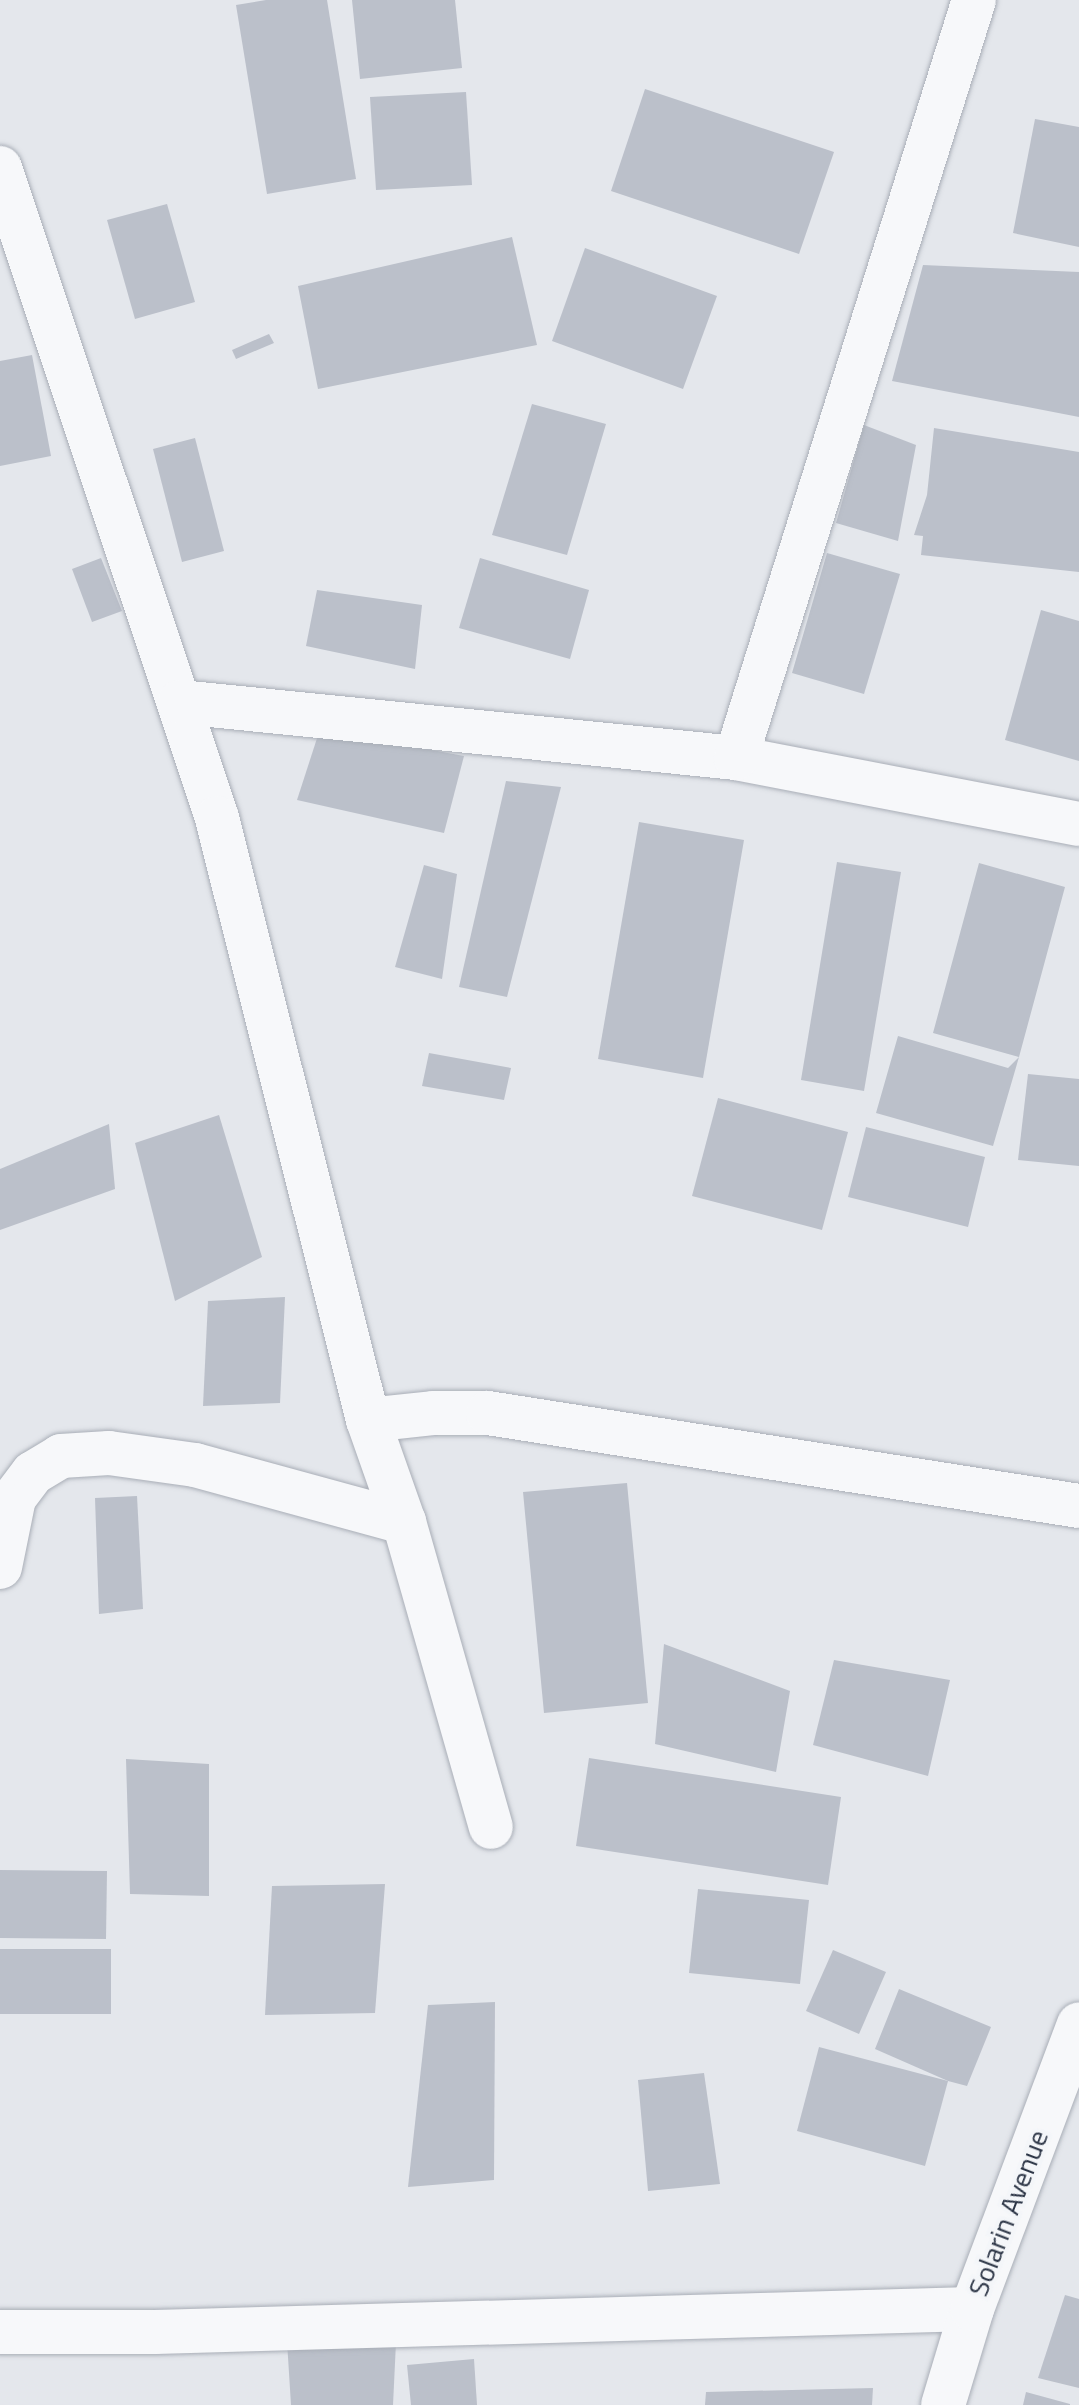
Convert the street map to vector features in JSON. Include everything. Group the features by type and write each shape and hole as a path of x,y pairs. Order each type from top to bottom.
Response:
{"street":[{"path":"736,758 974,0"},
{"path":"0,168 217,818 368,1420 404,1522 491,1827"},
{"path":"180,702 736,758 1079,824"},
{"path":"368,1420 433,1413 488,1413 1079,1506"},
{"path":"0,1567 14,1498 33,1473 61,1456 109,1453 195,1465 404,1522"},
{"name":"Solarin Avenue","path":"943,2405 972,2309 1079,2024"},
{"path":"0,2332 155,2332 972,2309"}],"building":[{"path":"266,0 327,0 356,179 267,194 236,5"},
{"path":"352,0 455,0 462,68 360,79"},
{"path":"645,89 834,152 799,254 611,191"},
{"path":"466,92 472,185 376,190 370,97"},
{"path":"1035,119 1079,127 1079,247 1013,233"},
{"path":"167,204 195,302 135,319 107,220"},
{"path":"512,237 537,345 318,389 298,286"},
{"path":"585,248 717,296 683,389 552,341"},
{"path":"923,265 1079,272 1079,417 892,381"},
{"path":"269,334 274,343 236,359 232,350"},
{"path":"32,355 51,456 0,466 0,361"},
{"path":"532,404 606,424 567,555 492,535"},
{"path":"864,425 916,445 898,541 836,523"},
{"path":"934,428 1079,452 1079,572 921,555 923,536 914,535 927,495"},
{"path":"195,438 224,551 182,562 153,449"},
{"path":"827,553 900,574 864,694 792,673"},
{"path":"101,558 122,611 92,622 72,569"},
{"path":"480,558 589,590 570,659 459,628"},
{"path":"317,590 422,605 415,669 306,646"},
{"path":"1041,610 1079,621 1079,761 1005,740"},
{"path":"320,729 464,756 444,833 297,800"},
{"path":"506,781 561,787 507,997 459,987"},
{"path":"639,822 744,840 703,1078 598,1059"},
{"path":"837,862 901,872 864,1091 801,1080"},
{"path":"979,863 1065,887 1019,1057 933,1033"},
{"path":"424,865 457,874 442,979 395,967"},
{"path":"898,1036 1008,1068 1019,1057 993,1146 876,1113"},
{"path":"429,1053 511,1068 504,1100 422,1086"},
{"path":"1028,1074 1079,1079 1079,1166 1018,1160"},
{"path":"718,1098 848,1132 822,1230 692,1196"},
{"path":"219,1115 262,1257 175,1301 135,1143"},
{"path":"109,1124 115,1189 0,1230 0,1169"},
{"path":"866,1127 985,1157 968,1227 848,1197"},
{"path":"285,1297 280,1403 203,1406 208,1301"},
{"path":"627,1483 648,1703 544,1713 523,1492"},
{"path":"137,1496 143,1609 99,1614 95,1498"},
{"path":"664,1644 790,1691 776,1772 655,1744"},
{"path":"834,1660 950,1680 928,1776 813,1745"},
{"path":"589,1758 841,1797 828,1885 576,1846"},
{"path":"126,1759 209,1764 209,1896 130,1894"},
{"path":"0,1870 107,1871 106,1939 0,1938"},
{"path":"385,1884 375,2013 265,2015 272,1886"},
{"path":"698,1889 809,1900 800,1984 689,1973"},
{"path":"0,1949 111,1949 111,2014 0,2014"},
{"path":"833,1950 886,1972 859,2034 806,2011"},
{"path":"899,1989 991,2027 967,2086 948,2081 875,2049"},
{"path":"495,2002 494,2180 408,2187 428,2005"},
{"path":"819,2047 948,2081 925,2166 797,2131"},
{"path":"704,2073 720,2184 648,2191 638,2080"},
{"path":"1065,2295 1079,2299 1079,2388 1038,2378"},
{"path":"287,2341 396,2342 393,2405 291,2405"},
{"path":"474,2359 477,2405 411,2405 407,2365"},
{"path":"873,2388 872,2405 705,2405 706,2392"},
{"path":"1026,2392 1070,2404 1070,2405 1023,2405"}]}
